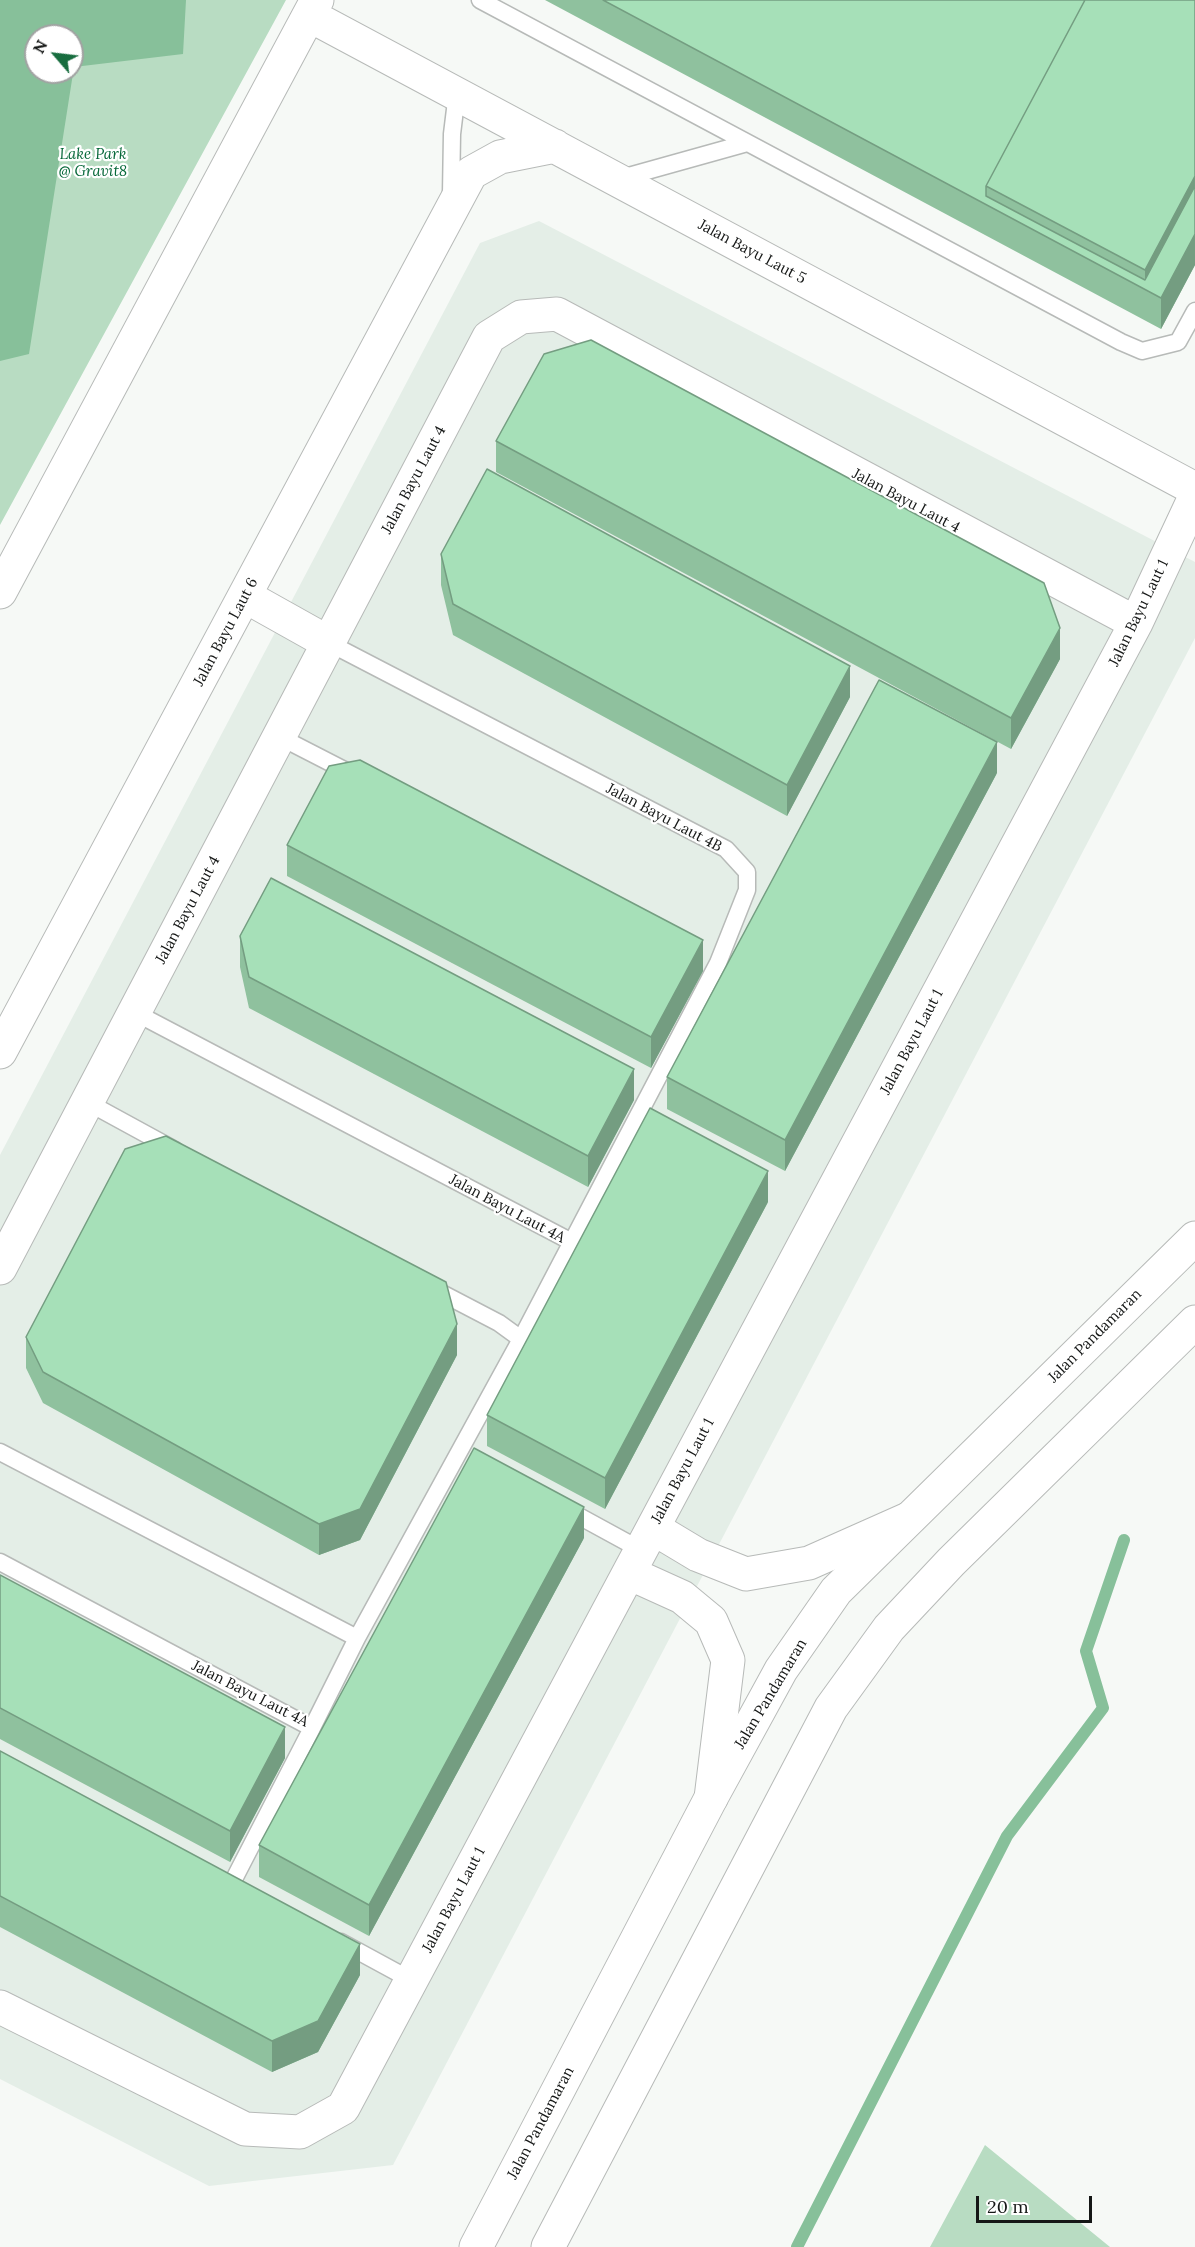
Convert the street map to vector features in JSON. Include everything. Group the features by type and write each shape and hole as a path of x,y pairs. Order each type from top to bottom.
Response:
{"street":[{"name":"Jalan Bayu Laut 5","path":"313,7 457,93 1195,489"},
{"path":"0,592 313,7"},
{"name":"Jalan Bayu Laut 6","path":"0,1052 471,172 500,157 555,146"},
{"name":"Jalan Bayu Laut 4","path":"0,1268 489,337 521,318 557,314 1136,623"},
{"name":"Jalan Bayu Laut 1","path":"0,2007 244,2129 300,2132 343,2108 1136,623 1195,497"},
{"name":"Jalan Bayu Laut 4B","path":"245,596 328,643"},
{"name":"Jalan Pandamaran","path":"476,2247 711,1798 781,1670 836,1591 1195,1238"},
{"path":"548,2247 831,1708 889,1628 951,1562 1195,1322"},
{"path":"641,1550 698,1555 746,1575 809,1563 910,1518"},
{"path":"641,1550 682,1597 711,1621 728,1659 711,1798"}],"lane":[{"path":"480,0 1142,351 1178,342 1195,311"},
{"name":"Jalan Bayu Laut 6","path":"450,210 453,165 452,134 457,93"},
{"path":"618,180 747,143"},
{"name":"Jalan Bayu Laut 4B","path":"328,643 726,849 747,872 747,890 570,1241"},
{"path":"280,737 374,785"},
{"name":"Jalan Bayu Laut 4A","path":"0,1562 312,1728 357,1638 458,1450 521,1339 570,1241 134,1012"},
{"path":"87,1102 191,1158"},
{"path":"419,1281 499,1323 521,1339"},
{"path":"458,1450 478,1461"},
{"path":"0,1452 357,1638"},
{"path":"549,1500 641,1550"},
{"path":"252,1893 226,1880 312,1728"},
{"path":"321,1931 411,1980"}],"shaded area":[{"path":"0,0 186,0 183,54 84,66 84,24 24,24 24,84 71,84 29,354 0,361"},
{"path":"539,221 1195,562 1195,638 393,2165 209,2186 0,2079 0,1155 480,243"}],"green space":[{"name":"Lake Park @ Gravit8","path":"0,0 286,0 0,525"},
{"path":"985,2145 1110,2247 930,2247"}],"building":[{"path":"603,0 1085,0 986,186 986,196 1145,280 1195,186 1195,234 1161,298"},
{"path":"1085,0 1195,0 1195,176 1145,270 986,186"},
{"path":"591,340 1044,583 1060,628 1011,718 496,441 544,354"},
{"path":"487,469 850,666 787,785 453,604 441,554"},
{"path":"879,680 997,742 785,1140 667,1077"},
{"path":"360,760 703,940 651,1037 287,845 329,766"},
{"path":"271,878 634,1069 588,1156 249,977 240,936"},
{"path":"650,1108 768,1171 605,1478 487,1415"},
{"path":"166,1136 446,1282 457,1324 360,1509 319,1524 43,1372 26,1337 125,1149"},
{"path":"474,1448 584,1507 369,1905 259,1845"},
{"path":"0,1575 285,1727 230,1831 0,1708"},
{"path":"0,1751 360,1944 318,2021 272,2041 0,1896"}],"waterway":[{"path":"797,2247 1007,1836 1103,1708 1086,1651 1124,1540"}]}
